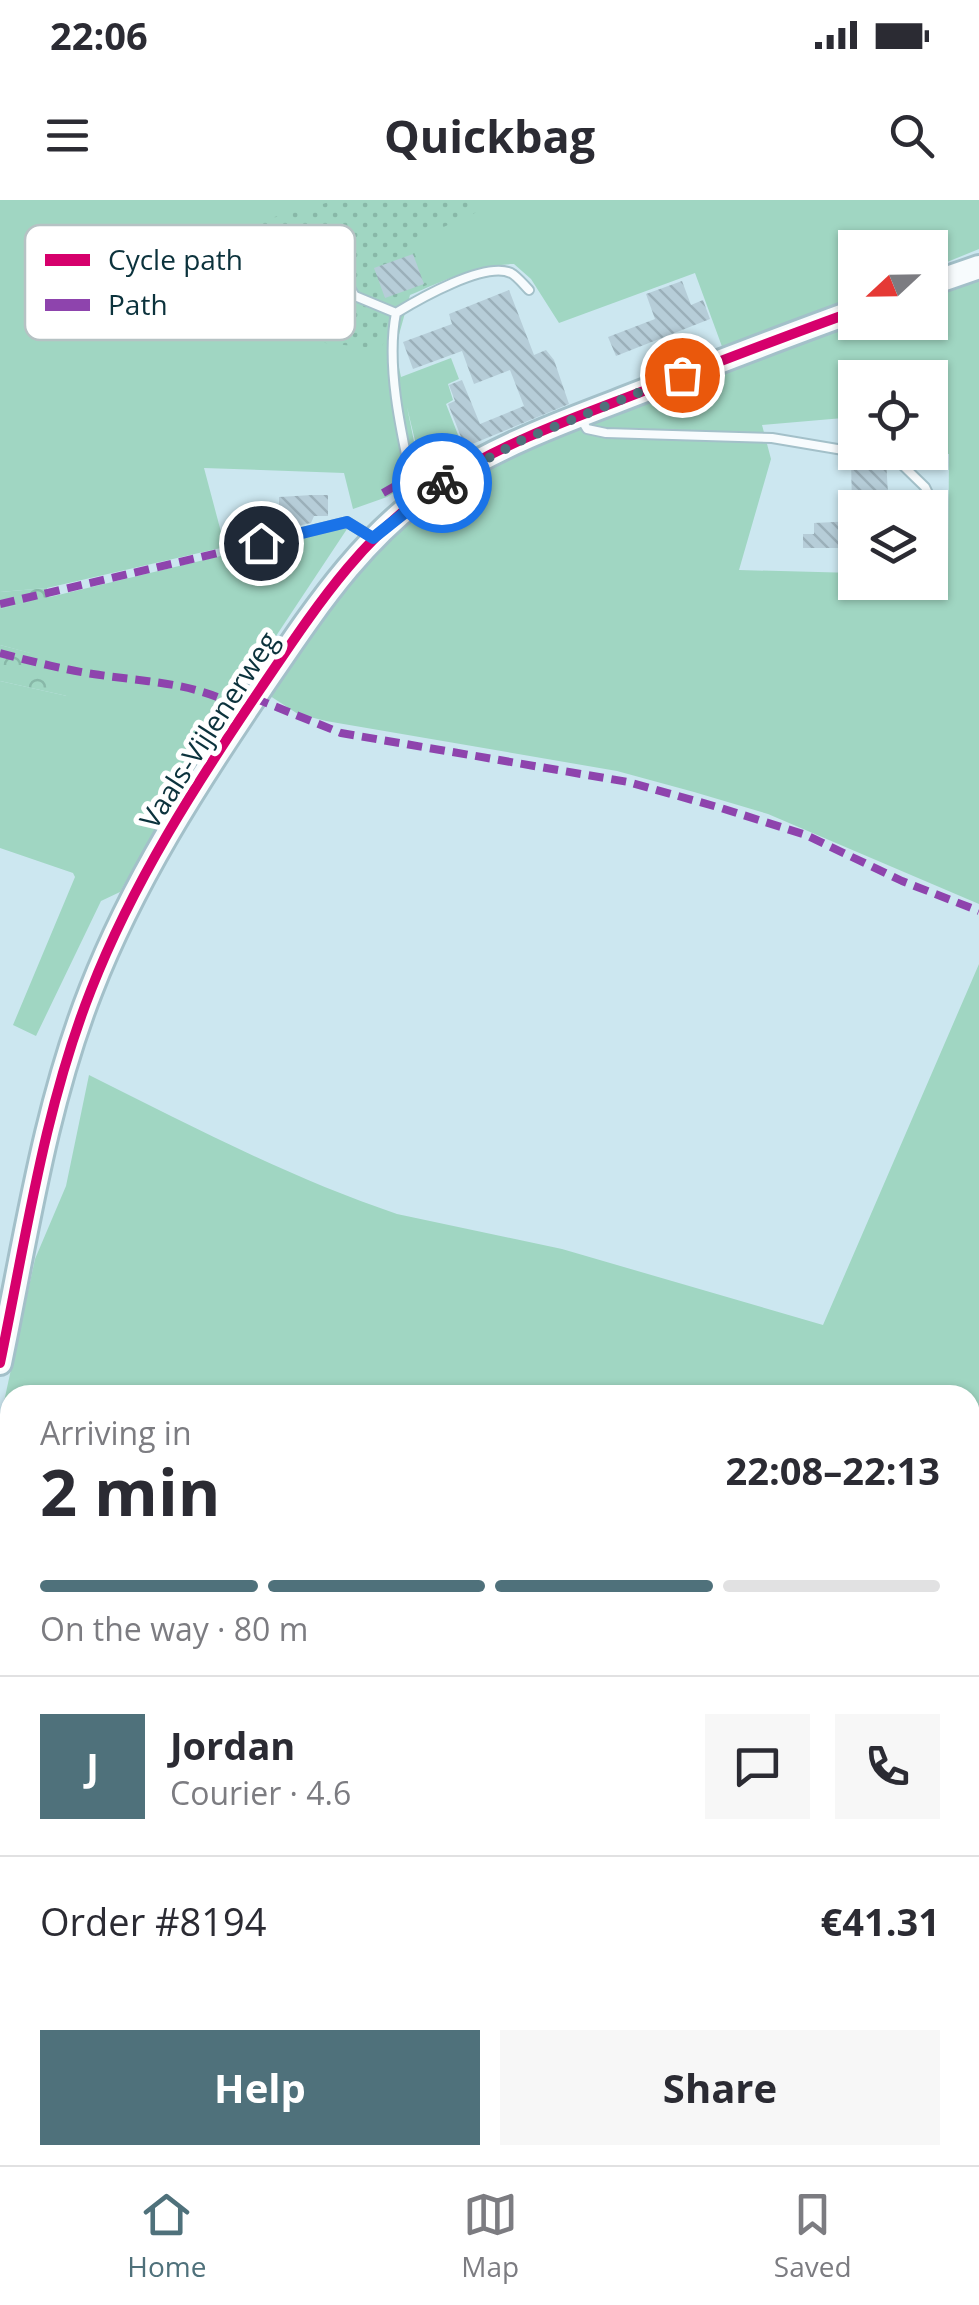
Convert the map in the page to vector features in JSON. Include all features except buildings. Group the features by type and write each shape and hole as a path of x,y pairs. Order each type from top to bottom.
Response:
{"street":[{"path":"948,278 979,267"},
{"name":"Vaals-Vijlenerweg","path":"0,1363 63,1072 90,992 125,910 183,808 335,581 373,538 416,500 482,459 579,415 838,317"}],"lane":[{"path":"356,296 396,313 459,281 493,272 510,272 529,290"},
{"path":"396,313 391,338 394,367 416,500"},
{"path":"579,415 588,429 606,432 772,438 838,449"},
{"path":"908,470 927,490"},
{"path":"261,543 347,522 373,538"}],"green space":[{"path":"0,200 979,200 979,249 948,262 948,230 838,230 838,306 724,352 695,273 559,323 531,279 514,264 461,274 410,295 395,349 401,377 451,358 459,379 448,384 453,400 446,404 464,450 427,476 422,470 407,407 421,476 387,497 353,509 344,473 204,468 225,547 47,588 0,592"},
{"path":"337,200 471,200 477,212 410,242 427,285 392,299 382,349 297,340 355,340 355,225 247,225"},
{"path":"979,266 979,904 768,814 694,792 617,771 326,721 298,714 267,694 278,672 430,481 838,328 838,340 948,340 948,277"},
{"path":"341,527 347,529 205,743 120,892 101,901 36,1036 13,1025 75,877 73,873 0,848 0,681 67,696 24,667 30,653 0,645 0,609"},
{"path":"47,588 49,598 0,609 0,592"},
{"path":"0,645 31,653 25,667 77,683 67,696 0,681"},
{"path":"979,964 979,1385 8,1385 35,1259 66,1186 89,1075 279,1167 397,1214 562,1249 823,1325"}],"marked path":[{"path":"383,493 411,477"},
{"path":"0,604 261,543"},
{"path":"0,653 81,672 191,689 245,711"},
{"path":"254,698 341,733 628,782 721,808 806,835 902,881 979,911"}],"cycle path":[{"path":"0,1363 48,1127 75,1035 108,950 146,872 190,797 342,575 415,502 485,457 571,419 838,317"}],"way so far":[{"path":"442,483 522,440 682,375"}],"route":[{"path":"261,543 347,522 373,538 442,483"}]}
